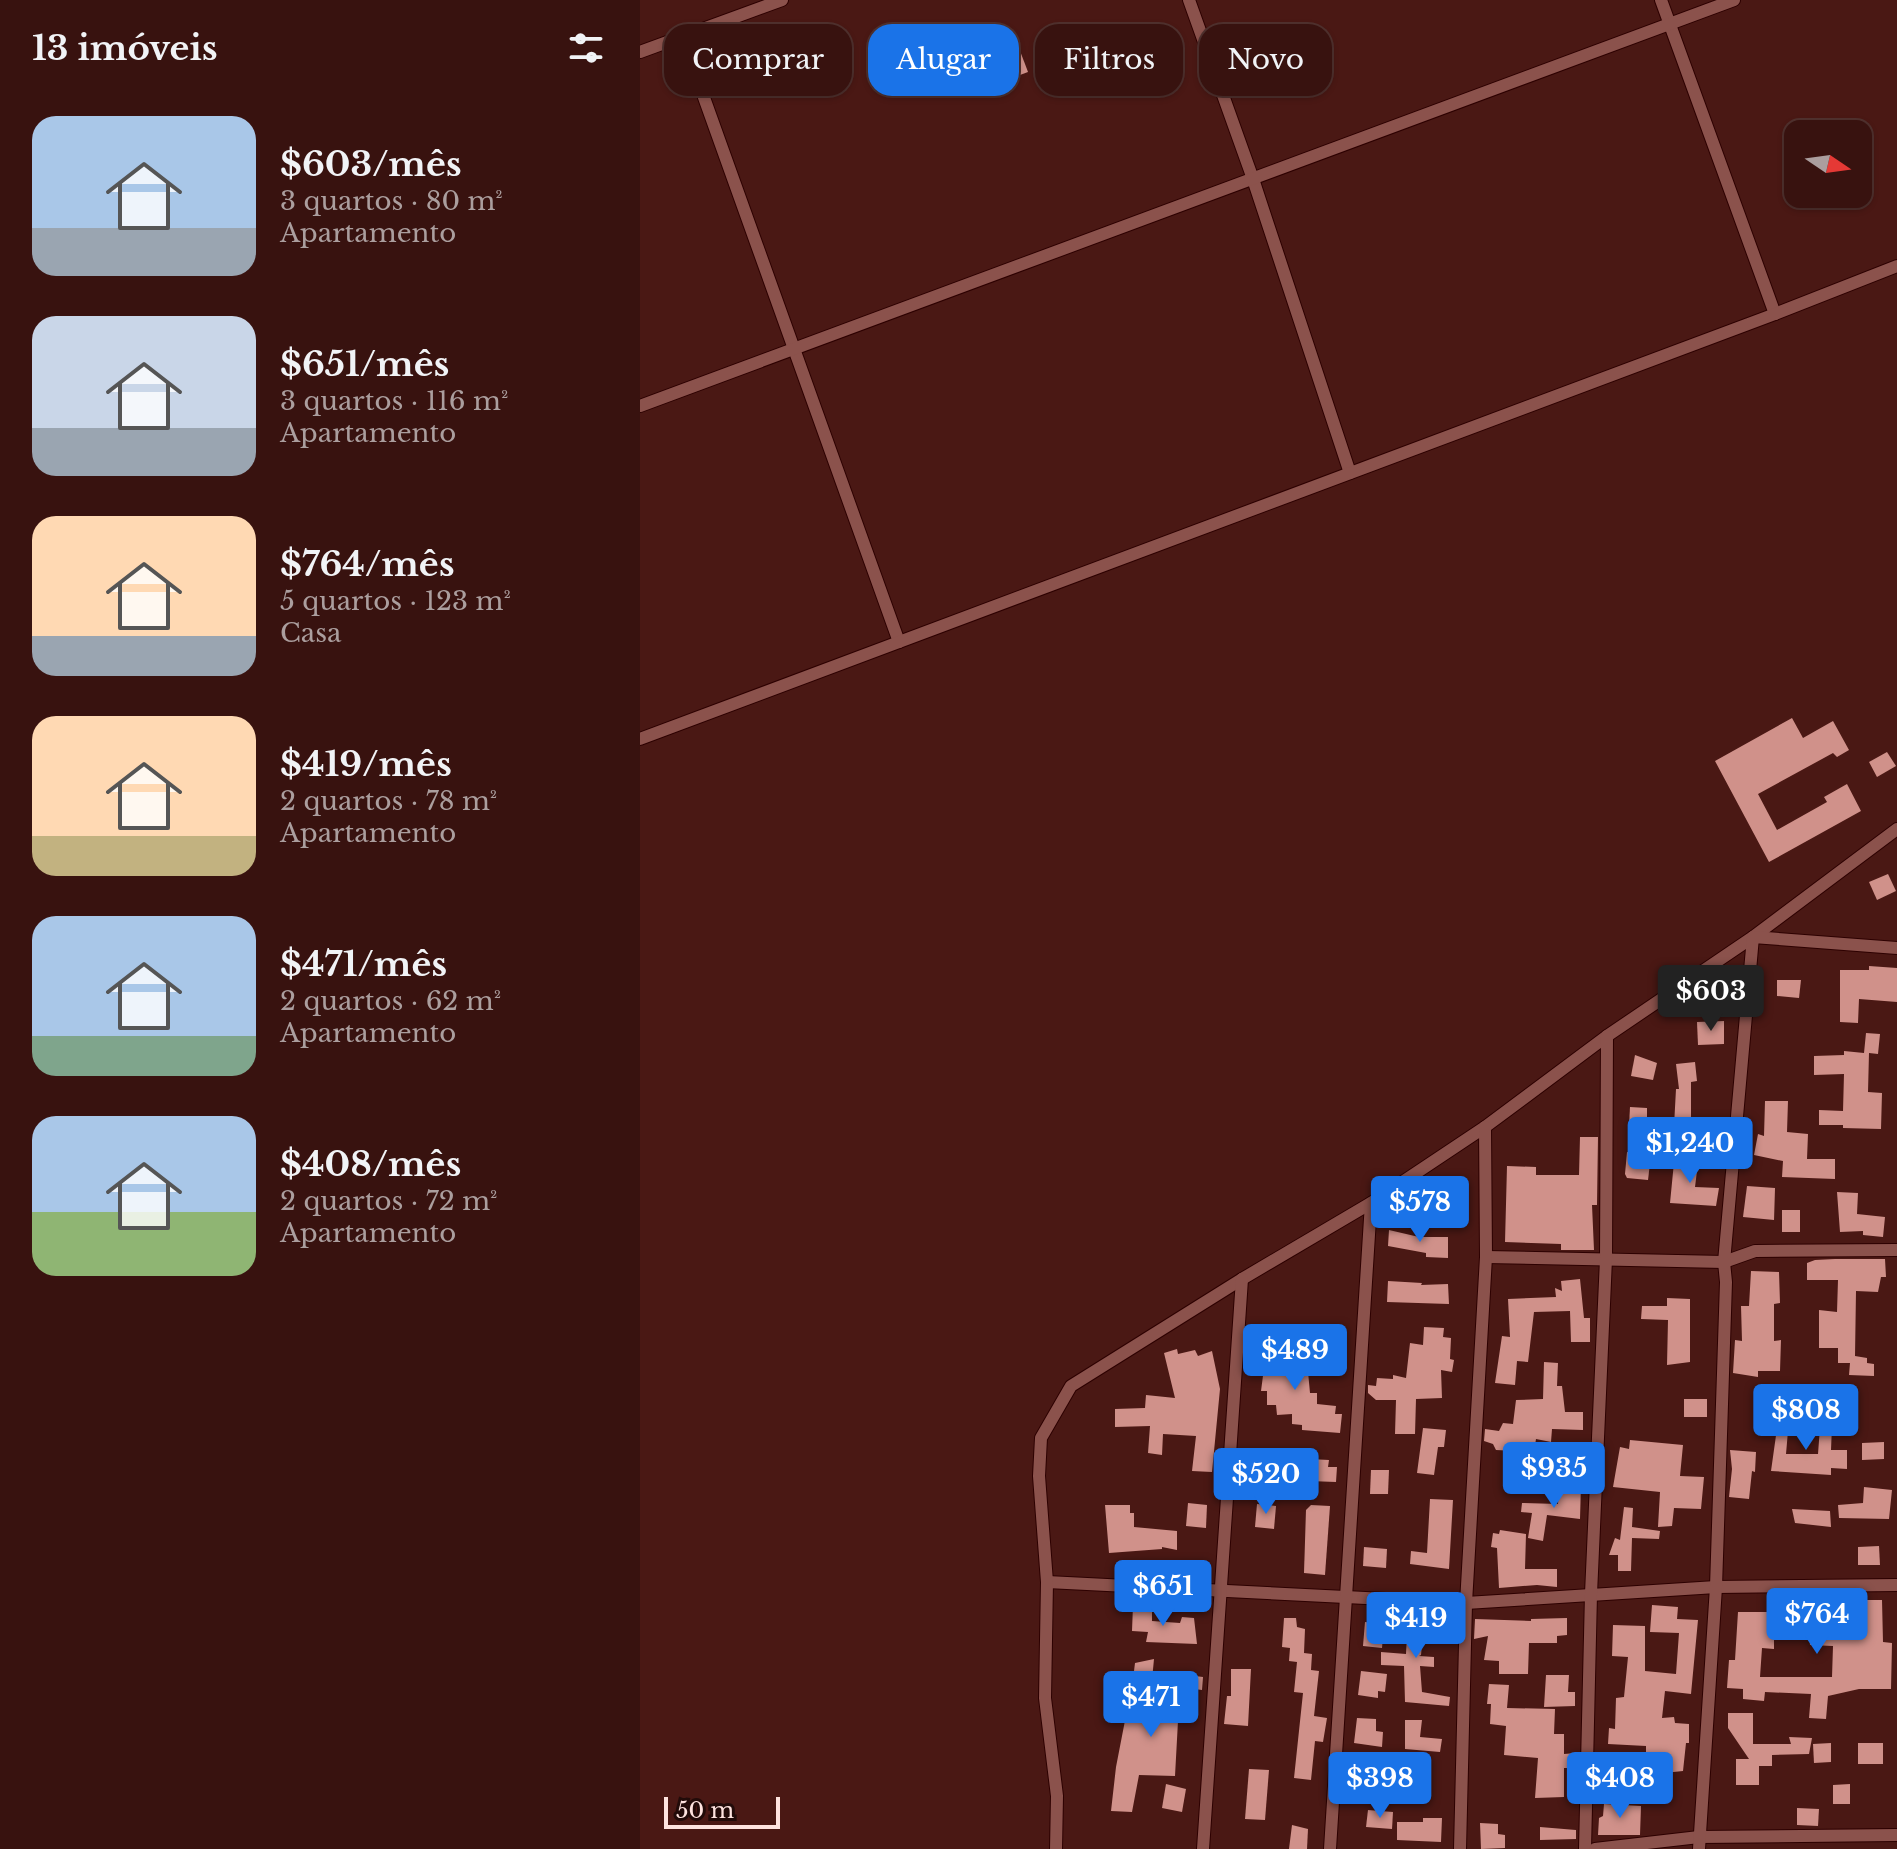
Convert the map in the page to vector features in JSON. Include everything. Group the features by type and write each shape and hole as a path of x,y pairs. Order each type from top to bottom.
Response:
{"street":[{"path":"715,24 782,0"},
{"path":"1189,0 1253,179 1350,473"},
{"path":"1661,0 1775,314"},
{"path":"640,406 1734,0"},
{"path":"640,52 664,43"},
{"path":"703,96 899,642"},
{"path":"640,739 1897,266"},
{"path":"1056,1849 1057,1796 1045,1698 1047,1582 1039,1476 1041,1438 1071,1386 1371,1203 1485,1127 1607,1036 1753,937 1897,829"},
{"path":"1753,937 1897,948"},
{"path":"1699,1843 1716,1587 1726,1282 1724,1262 1753,937"},
{"path":"1585,1849 1591,1594 1606,1259 1607,1036"},
{"path":"1460,1849 1466,1603 1486,1257 1485,1127"},
{"path":"1330,1849 1371,1203"},
{"path":"1486,1257 1724,1262 1755,1251 1897,1250"},
{"path":"1203,1849 1242,1279"},
{"path":"1047,1582 1466,1603 1716,1587 1897,1585"},
{"path":"1595,1849 1897,1835"}],"building":[{"path":"1019,48 1028,72 1019,75"},
{"path":"1792,718 1803,738 1833,721 1849,750 1837,757 1833,753 1758,794 1777,830 1827,802 1824,797 1847,784 1861,811 1769,862 1715,761"},
{"path":"1887,752 1896,766 1877,777 1869,762"},
{"path":"1888,874 1896,891 1877,900 1869,882"},
{"path":"1869,966 1897,968 1897,1002 1859,999 1858,1023 1840,1022 1840,970 1869,970"},
{"path":"1777,980 1801,980 1799,998 1777,996"},
{"path":"1724,1021 1724,1044 1698,1045 1697,1022"},
{"path":"1866,1033 1880,1034 1878,1054 1869,1053 1868,1092 1882,1093 1881,1129 1819,1125 1819,1110 1843,1111 1844,1074 1814,1075 1814,1056 1844,1055 1844,1051 1864,1053"},
{"path":"1635,1055 1657,1063 1653,1080 1631,1076"},
{"path":"1695,1062 1697,1081 1691,1082 1691,1125 1674,1126 1676,1089 1679,1089 1676,1064"},
{"path":"1765,1101 1788,1101 1787,1132 1808,1134 1807,1159 1835,1159 1835,1179 1782,1177 1783,1161 1754,1155 1758,1134 1764,1136"},
{"path":"1630,1107 1647,1108 1647,1126 1629,1126"},
{"path":"1580,1137 1598,1137 1597,1205 1592,1205 1594,1250 1561,1250 1561,1244 1505,1242 1507,1166 1536,1167 1536,1175 1579,1175"},
{"path":"1627,1152 1651,1155 1648,1180 1627,1178"},
{"path":"1675,1152 1698,1163 1695,1187 1719,1188 1716,1206 1670,1203"},
{"path":"1747,1186 1775,1188 1774,1220 1743,1217"},
{"path":"1837,1192 1858,1193 1857,1214 1885,1217 1883,1237 1863,1235 1863,1231 1840,1232"},
{"path":"1782,1210 1800,1210 1800,1232 1782,1232"},
{"path":"1389,1230 1419,1237 1448,1237 1448,1258 1426,1257 1426,1253 1388,1246"},
{"path":"1835,1259 1885,1259 1886,1277 1881,1277 1878,1292 1856,1291 1855,1356 1867,1358 1867,1363 1874,1364 1874,1376 1849,1375 1850,1363 1838,1363 1838,1348 1819,1348 1819,1310 1837,1312 1838,1280 1807,1280 1807,1263"},
{"path":"1751,1271 1779,1272 1780,1303 1774,1304 1774,1341 1781,1340 1780,1371 1758,1371 1758,1377 1733,1373 1735,1340 1742,1341 1741,1306 1749,1306"},
{"path":"1580,1279 1584,1318 1590,1318 1590,1342 1571,1342 1570,1311 1534,1312 1528,1362 1517,1361 1515,1385 1495,1383 1502,1336 1510,1337 1508,1299 1556,1297 1555,1288 1562,1291 1561,1281"},
{"path":"1388,1281 1448,1284 1449,1304 1387,1302"},
{"path":"1667,1298 1690,1299 1690,1362 1667,1365 1668,1320 1641,1319 1642,1306 1667,1306"},
{"path":"1424,1327 1444,1328 1443,1337 1451,1338 1452,1372 1441,1370 1442,1398 1416,1399 1415,1434 1395,1434 1396,1400 1376,1400 1368,1393 1368,1385 1376,1386 1377,1378 1393,1379 1393,1375 1406,1378 1410,1343 1423,1345"},
{"path":"1268,1337 1286,1340 1284,1358 1288,1361 1307,1361 1310,1393 1317,1393 1317,1404 1336,1406 1335,1414 1342,1414 1340,1433 1302,1430 1302,1425 1292,1424 1292,1414 1277,1415 1276,1405 1267,1405 1267,1391 1261,1391"},
{"path":"1177,1349 1178,1354 1195,1350 1198,1356 1212,1351 1220,1389 1212,1472 1192,1471 1196,1436 1163,1434 1162,1455 1148,1453 1150,1426 1115,1427 1115,1409 1145,1408 1146,1395 1175,1398 1164,1353"},
{"path":"1544,1362 1558,1363 1557,1386 1562,1386 1565,1412 1583,1412 1583,1430 1552,1429 1551,1442 1536,1439 1534,1452 1496,1450 1493,1444 1484,1441 1485,1429 1499,1431 1503,1423 1513,1424 1516,1400 1543,1399"},
{"path":"1837,1396 1856,1396 1855,1425 1785,1402 1837,1400"},
{"path":"1684,1399 1707,1399 1707,1417 1684,1417"},
{"path":"1780,1407 1790,1408 1786,1454 1818,1454 1820,1427 1832,1426 1831,1450 1847,1450 1847,1469 1831,1468 1831,1475 1771,1471"},
{"path":"1423,1428 1446,1430 1444,1447 1438,1447 1434,1475 1417,1473"},
{"path":"1630,1440 1683,1445 1680,1476 1704,1477 1701,1509 1674,1508 1672,1526 1658,1527 1660,1492 1613,1487 1620,1447 1629,1449"},
{"path":"1884,1442 1884,1459 1862,1460 1862,1443"},
{"path":"1730,1450 1756,1452 1749,1499 1729,1497 1732,1469"},
{"path":"1310,1459 1329,1460 1328,1467 1337,1467 1336,1482 1309,1481"},
{"path":"1371,1470 1389,1470 1388,1494 1370,1494"},
{"path":"1559,1484 1581,1485 1580,1519 1547,1515 1543,1541 1528,1538 1532,1513 1521,1512 1522,1503 1558,1504"},
{"path":"1864,1487 1892,1490 1889,1519 1839,1518 1838,1505 1863,1503"},
{"path":"1430,1499 1453,1500 1449,1569 1410,1564 1411,1551 1427,1553"},
{"path":"1188,1503 1207,1505 1206,1528 1186,1526"},
{"path":"1257,1504 1276,1506 1274,1529 1255,1527"},
{"path":"1105,1505 1130,1505 1130,1513 1134,1513 1134,1527 1177,1531 1177,1550 1162,1547 1109,1553"},
{"path":"1311,1505 1330,1506 1325,1575 1304,1573 1306,1510"},
{"path":"1624,1507 1633,1508 1632,1527 1660,1531 1659,1539 1632,1538 1631,1571 1618,1571 1618,1555 1609,1555 1615,1538 1620,1540"},
{"path":"1792,1509 1830,1511 1831,1527 1795,1523"},
{"path":"1500,1530 1526,1534 1525,1569 1557,1569 1557,1587 1499,1588 1497,1548 1491,1547 1493,1533 1499,1534"},
{"path":"1879,1546 1880,1565 1858,1565 1858,1547"},
{"path":"1364,1547 1387,1549 1386,1568 1363,1566"},
{"path":"1860,1600 1882,1600 1883,1642 1892,1643 1891,1689 1859,1689 1828,1696 1826,1719 1809,1718 1811,1694 1765,1692 1764,1701 1743,1699 1743,1689 1727,1688 1729,1660 1735,1660 1738,1612 1774,1612 1774,1649 1762,1648 1760,1677 1832,1677 1833,1646 1810,1645 1808,1626 1817,1624 1818,1619 1834,1619 1835,1609 1860,1607"},
{"path":"1133,1605 1152,1606 1152,1621 1180,1623 1182,1617 1194,1618 1197,1644 1146,1642 1148,1632 1132,1631"},
{"path":"1652,1605 1678,1607 1677,1619 1698,1620 1691,1694 1665,1691 1662,1718 1674,1717 1675,1723 1689,1724 1689,1743 1686,1743 1683,1771 1664,1773 1663,1793 1646,1792 1646,1746 1608,1744 1609,1728 1615,1729 1616,1698 1624,1697 1628,1657 1612,1656 1613,1625 1645,1626 1645,1671 1676,1674 1679,1633 1650,1632"},
{"path":"1408,1613 1432,1615 1430,1622 1441,1624 1440,1636 1423,1635 1419,1656 1434,1657 1434,1667 1420,1666 1422,1692 1450,1697 1449,1706 1405,1702 1404,1666 1381,1665 1381,1652 1406,1654"},
{"path":"1284,1618 1296,1618 1297,1627 1305,1629 1304,1653 1312,1654 1311,1670 1319,1671 1314,1716 1327,1718 1323,1742 1315,1741 1311,1780 1294,1778 1303,1693 1294,1692 1297,1662 1289,1661 1290,1648 1282,1647"},
{"path":"1567,1618 1567,1635 1557,1636 1557,1643 1529,1643 1528,1674 1499,1674 1499,1661 1484,1660 1488,1636 1474,1639 1475,1619 1531,1621"},
{"path":"1365,1622 1384,1624 1382,1648 1363,1646"},
{"path":"1154,1659 1152,1680 1133,1679 1135,1663"},
{"path":"1231,1669 1251,1669 1248,1726 1224,1724 1227,1696 1231,1696"},
{"path":"1156,1671 1203,1677 1202,1690 1187,1688 1183,1721 1178,1721 1175,1776 1139,1775 1132,1812 1111,1811 1128,1705 1164,1712 1167,1686 1153,1685"},
{"path":"1361,1671 1387,1674 1385,1692 1378,1691 1378,1698 1358,1695"},
{"path":"1546,1675 1569,1675 1568,1692 1575,1692 1575,1706 1544,1707"},
{"path":"1489,1684 1509,1685 1507,1708 1555,1709 1554,1734 1564,1734 1564,1754 1576,1753 1575,1768 1564,1768 1564,1797 1535,1798 1538,1758 1504,1755 1506,1726 1490,1724 1491,1704 1487,1704"},
{"path":"1728,1713 1753,1713 1753,1744 1791,1744 1789,1737 1812,1738 1809,1754 1772,1755 1772,1766 1759,1766 1759,1785 1736,1785 1736,1759 1749,1759 1728,1728"},
{"path":"1357,1718 1376,1719 1376,1731 1383,1732 1382,1747 1354,1743"},
{"path":"1405,1720 1422,1720 1420,1737 1442,1739 1440,1752 1405,1749"},
{"path":"1831,1743 1831,1762 1814,1763 1813,1744"},
{"path":"1858,1743 1883,1743 1883,1764 1858,1764"},
{"path":"1249,1769 1269,1770 1265,1820 1245,1819"},
{"path":"1166,1784 1186,1789 1182,1812 1162,1808"},
{"path":"1850,1784 1850,1804 1833,1804 1833,1785"},
{"path":"1604,1804 1641,1806 1640,1835 1598,1835"},
{"path":"1797,1808 1819,1809 1818,1826 1797,1825"},
{"path":"1368,1810 1393,1812 1392,1829 1366,1827"},
{"path":"1423,1818 1442,1818 1441,1842 1397,1840 1397,1822 1423,1822"},
{"path":"1480,1823 1498,1824 1498,1834 1505,1835 1505,1848 1481,1849"},
{"path":"1292,1825 1308,1829 1307,1849 1289,1849"},
{"path":"1540,1827 1576,1830 1576,1839 1540,1840"}]}
